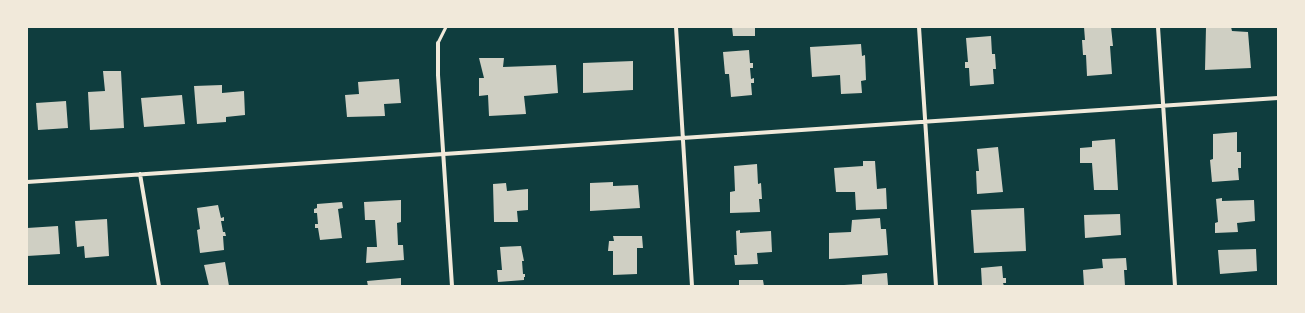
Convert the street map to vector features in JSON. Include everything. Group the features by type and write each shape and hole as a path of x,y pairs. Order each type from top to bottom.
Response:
{"street":[{"path":"676,27 692,286"},
{"path":"919,27 936,286"},
{"path":"1158,27 1175,286"},
{"path":"438,43 438,75 452,286"},
{"path":"27,182 1278,98"},
{"path":"140,174 159,286"}],"lane":[{"path":"438,43 446,27"}],"building":[{"path":"732,27 755,27 755,36 733,36"},
{"path":"1084,27 1111,27 1113,46 1110,46 1112,74 1087,76 1086,55 1083,55 1082,40 1085,40"},
{"path":"1206,27 1231,27 1232,31 1248,32 1251,68 1205,70"},
{"path":"991,36 992,54 995,54 996,69 993,69 994,84 970,86 969,68 965,68 965,62 968,62 966,38"},
{"path":"861,44 862,56 865,55 866,80 861,81 862,93 841,94 840,75 812,77 810,47"},
{"path":"749,50 750,63 753,63 753,68 750,68 751,79 754,78 754,83 751,83 752,95 731,97 729,74 725,74 723,52"},
{"path":"479,58 504,58 503,67 556,65 558,93 524,96 526,114 489,116 488,95 479,96 479,78 484,78"},
{"path":"633,61 633,90 583,93 583,63"},
{"path":"103,71 121,71 124,128 90,130 88,92 105,91"},
{"path":"399,79 401,103 384,104 385,116 347,117 345,95 359,94 358,82"},
{"path":"222,85 222,93 244,91 245,115 226,117 226,122 197,124 194,86"},
{"path":"182,95 185,124 144,127 141,98"},
{"path":"66,101 68,128 38,130 36,103"},
{"path":"1237,132 1237,152 1241,152 1241,168 1238,168 1239,180 1212,182 1210,160 1213,159 1213,134"},
{"path":"1115,139 1118,190 1094,190 1092,163 1080,163 1080,148 1092,147 1092,141"},
{"path":"998,147 1003,192 977,194 976,171 979,171 977,149"},
{"path":"863,161 875,161 877,189 886,188 887,209 856,210 855,192 836,192 834,168 863,166"},
{"path":"757,164 758,184 761,183 762,199 759,199 760,212 730,213 730,192 735,191 734,166"},
{"path":"613,182 613,186 638,185 640,208 590,211 590,183"},
{"path":"506,183 507,191 528,189 528,210 517,211 518,222 494,222 493,184"},
{"path":"1222,198 1222,201 1254,200 1255,221 1237,223 1238,232 1215,233 1215,223 1218,222 1216,199"},
{"path":"401,200 401,222 397,223 398,245 403,245 404,260 366,263 367,247 377,247 375,220 365,220 364,202"},
{"path":"342,202 343,208 338,209 342,238 320,240 318,228 315,228 315,224 318,224 317,213 314,213 314,209 317,208 317,204"},
{"path":"218,205 221,218 224,217 224,221 221,221 223,232 225,232 226,236 223,236 224,250 200,253 197,230 200,229 197,208"},
{"path":"1024,208 1026,251 974,253 971,210"},
{"path":"1120,214 1121,235 1085,238 1084,215"},
{"path":"880,218 881,229 886,229 888,255 829,259 829,233 851,232 852,220"},
{"path":"107,219 109,256 85,258 84,246 77,247 75,221"},
{"path":"58,226 60,254 27,256 27,228"},
{"path":"740,230 740,233 771,231 772,252 757,253 758,264 735,265 734,255 737,255 736,231"},
{"path":"613,236 642,236 643,248 637,248 637,274 613,275 613,251 608,251 609,241 614,241"},
{"path":"521,246 524,261 522,261 523,274 525,274 524,280 498,282 497,270 502,270 500,247"},
{"path":"1256,249 1257,271 1220,274 1218,250"},
{"path":"1126,258 1127,270 1124,270 1125,286 1084,286 1083,270 1103,268 1102,259"},
{"path":"225,262 229,286 209,286 204,265"},
{"path":"1002,266 1003,278 1006,278 1006,283 1003,283 1004,286 982,286 981,268"},
{"path":"887,273 888,285 844,286 862,284 862,275"},
{"path":"401,278 401,286 368,286 367,281"},
{"path":"739,280 763,280 764,286 739,286"}]}
